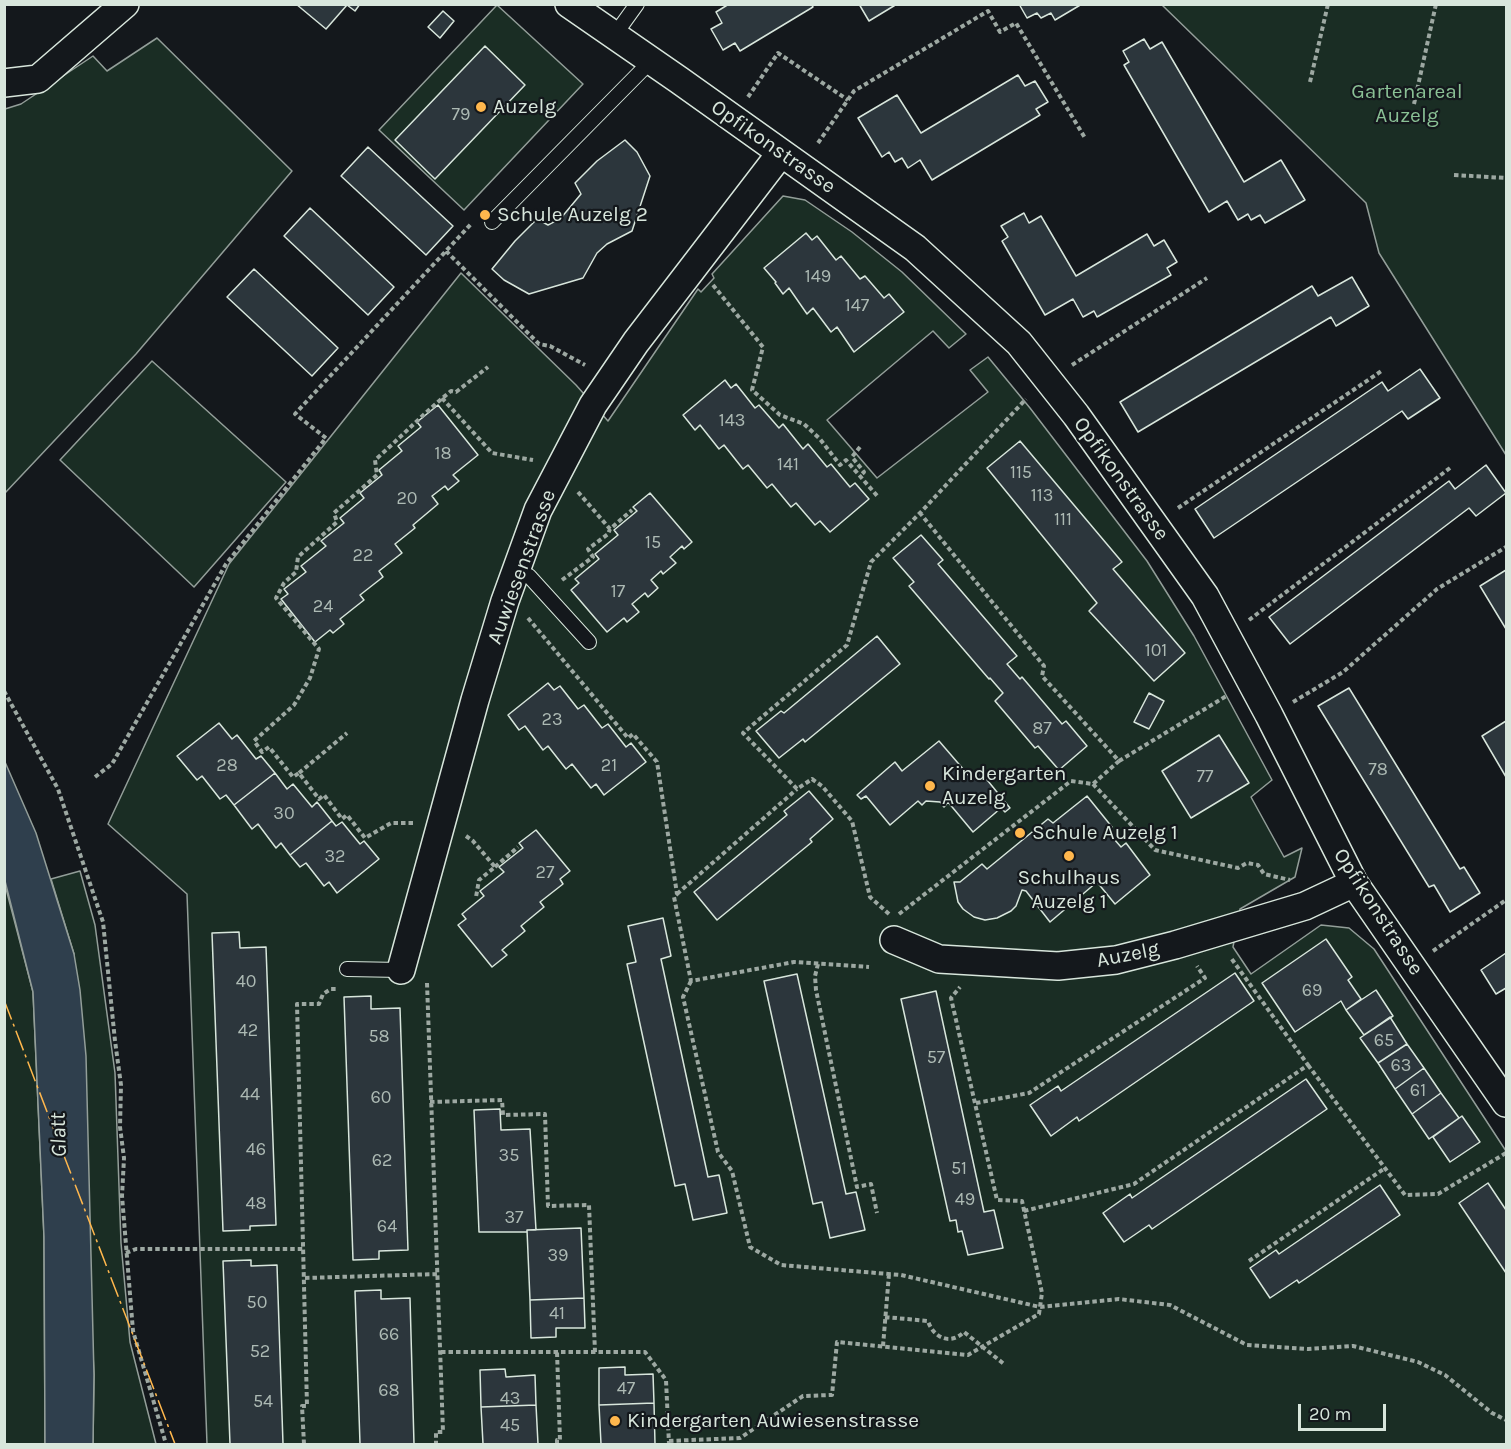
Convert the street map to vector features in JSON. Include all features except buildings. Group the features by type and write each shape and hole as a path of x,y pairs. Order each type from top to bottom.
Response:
{"street":[{"path":"4,84 38,79 125,4"},
{"name":"Opfikonstrasse","path":"569,4 915,248 1019,343 1050,380 1205,596 1354,883 1506,1103"},
{"name":"Auwiesenstrasse","path":"401,970 475,700 538,510 593,405 636,342 781,153"},
{"name":"Auzelg","path":"894,940 939,959 1058,966 1116,960 1305,906 1354,883"}],"lane":[{"path":"614,36 637,4"},
{"path":"492,222 651,61"},
{"path":"516,572 529,576 589,642"},
{"path":"347,969 401,970"}],"path":[{"path":"1310,82 1328,4"},
{"path":"1414,104 1436,4"},
{"path":"815,147 854,91 988,11 1000,32 1016,23 1085,138"},
{"path":"746,100 778,53 848,100"},
{"path":"1454,175 1506,178"},
{"path":"95,777 112,764 226,564 326,438 295,414 479,215 492,222"},
{"path":"446,251 539,344 550,346 594,370"},
{"path":"1071,365 1207,279"},
{"path":"712,284 762,347 752,390 780,415 804,424 820,439 840,465 846,460 879,498"},
{"path":"347,733 293,777 269,747 262,752 254,741 294,705 310,678 319,649 276,598 284,584 296,572 298,557 337,522 334,513 377,475 375,460 414,426 421,415 451,391 456,392 488,368"},
{"path":"1175,511 1383,370"},
{"path":"797,789 743,733 847,645 871,562 1029,397"},
{"path":"442,398 492,453 542,462"},
{"path":"860,447 852,457 864,472 860,476"},
{"path":"1248,621 1450,468"},
{"path":"580,494 609,529"},
{"path":"555,585 593,557 588,549 608,534 609,529 632,510"},
{"path":"920,513 1044,666 1042,676 1119,761"},
{"path":"1292,702 1343,672 1437,589 1506,547"},
{"path":"524,613 628,738 633,734 657,762 677,894"},
{"path":"4,691 58,789 103,922 121,1085 120,1127 124,1158 122,1196 133,1331 166,1444"},
{"path":"1093,784 1119,761 1235,692"},
{"path":"299,773 319,800 324,795 342,819 347,815 365,838 391,823 420,824"},
{"path":"1298,882 1264,874 1258,865 1247,863 1238,868 1155,850 1093,784 1071,781 894,918 870,897 852,821 822,786 812,779 797,789 674,897 691,981 683,997 715,1141 718,1152 732,1171 750,1247 781,1265 889,1274 1040,1307 1119,1299 1170,1305 1247,1345 1308,1349 1353,1346 1419,1362 1445,1375 1492,1413 1506,1420"},
{"path":"464,834 495,867"},
{"path":"476,897 479,880 518,848"},
{"path":"1430,953 1506,900"},
{"path":"1228,954 1405,1196 1438,1194 1506,1153"},
{"path":"691,981 794,962 869,967"},
{"path":"976,1102 1029,1093 1205,978 1195,962"},
{"path":"818,964 815,976 816,990 857,1186 871,1184 877,1213"},
{"path":"427,977 443,1432 436,1432 436,1444"},
{"path":"441,1352 645,1352 666,1380 669,1443 740,1438 803,1396 832,1395 837,1342 964,1355 1039,1314 1042,1293 1022,1201 997,1200 951,998 962,984"},
{"path":"304,1444 303,1406 307,1406 305,1278 297,1004 319,1004 323,994 331,989 342,989"},
{"path":"1024,1211 1134,1184 1308,1065"},
{"path":"430,1102 502,1100 504,1115 545,1114 548,1206 589,1205 595,1352"},
{"path":"1249,1261 1385,1168"},
{"path":"126,1253 136,1249 303,1249"},
{"path":"305,1278 438,1274"},
{"path":"883,1346 889,1274"},
{"path":"885,1317 928,1320 937,1336 949,1339 958,1337 964,1332 1004,1364"},
{"path":"557,1352 560,1440 557,1440 557,1444"}],"green space":[{"name":"Auzelg","path":"497,5 583,84 464,210 379,130"},
{"name":"Gartenareal Auzelg","path":"1162,5 1506,5 1506,455 1379,253 1366,203"},
{"path":"157,38 292,171 136,354 5,493 5,109 21,104 93,56 107,71"},
{"path":"783,196 805,200 852,232 902,272 966,334 949,348 933,331 827,420 877,478 988,392 970,370 988,357 1147,561 1194,636 1272,780 1251,797 1284,857 1302,848 1295,877 1240,909 1233,947 1251,974 1321,925 1349,928 1374,949 1506,1151 1506,1444 207,1444 187,894 108,824 229,564 461,273 576,385 608,421 698,289 701,292 714,278 712,274"},
{"path":"152,361 286,482 194,587 60,460"},
{"path":"80,871 95,925 115,1073 121,1243 130,1342 156,1444 93,1444 94,1375 74,954 51,879"},
{"path":"4,881 33,992 44,1237 45,1444 5,1444"}],"water":[{"name":"Glatt","path":"5,762 36,833 74,954 80,990 86,1056 94,1375 93,1444 45,1444 44,1237 33,992 5,881"}],"power":[{"path":"4,1000 175,1444"}],"place":[{"name":"Auzelg","path":"481,107"},
{"name":"Schule Auzelg 2","path":"485,215"},
{"name":"Kindergarten Auzelg","path":"930,786"},
{"name":"Schule Auzelg 1","path":"1020,833"},
{"name":"Schulhaus Auzelg 1","path":"1069,856"},
{"name":"Kindergarten Auwiesenstrasse","path":"615,1421"}]}
